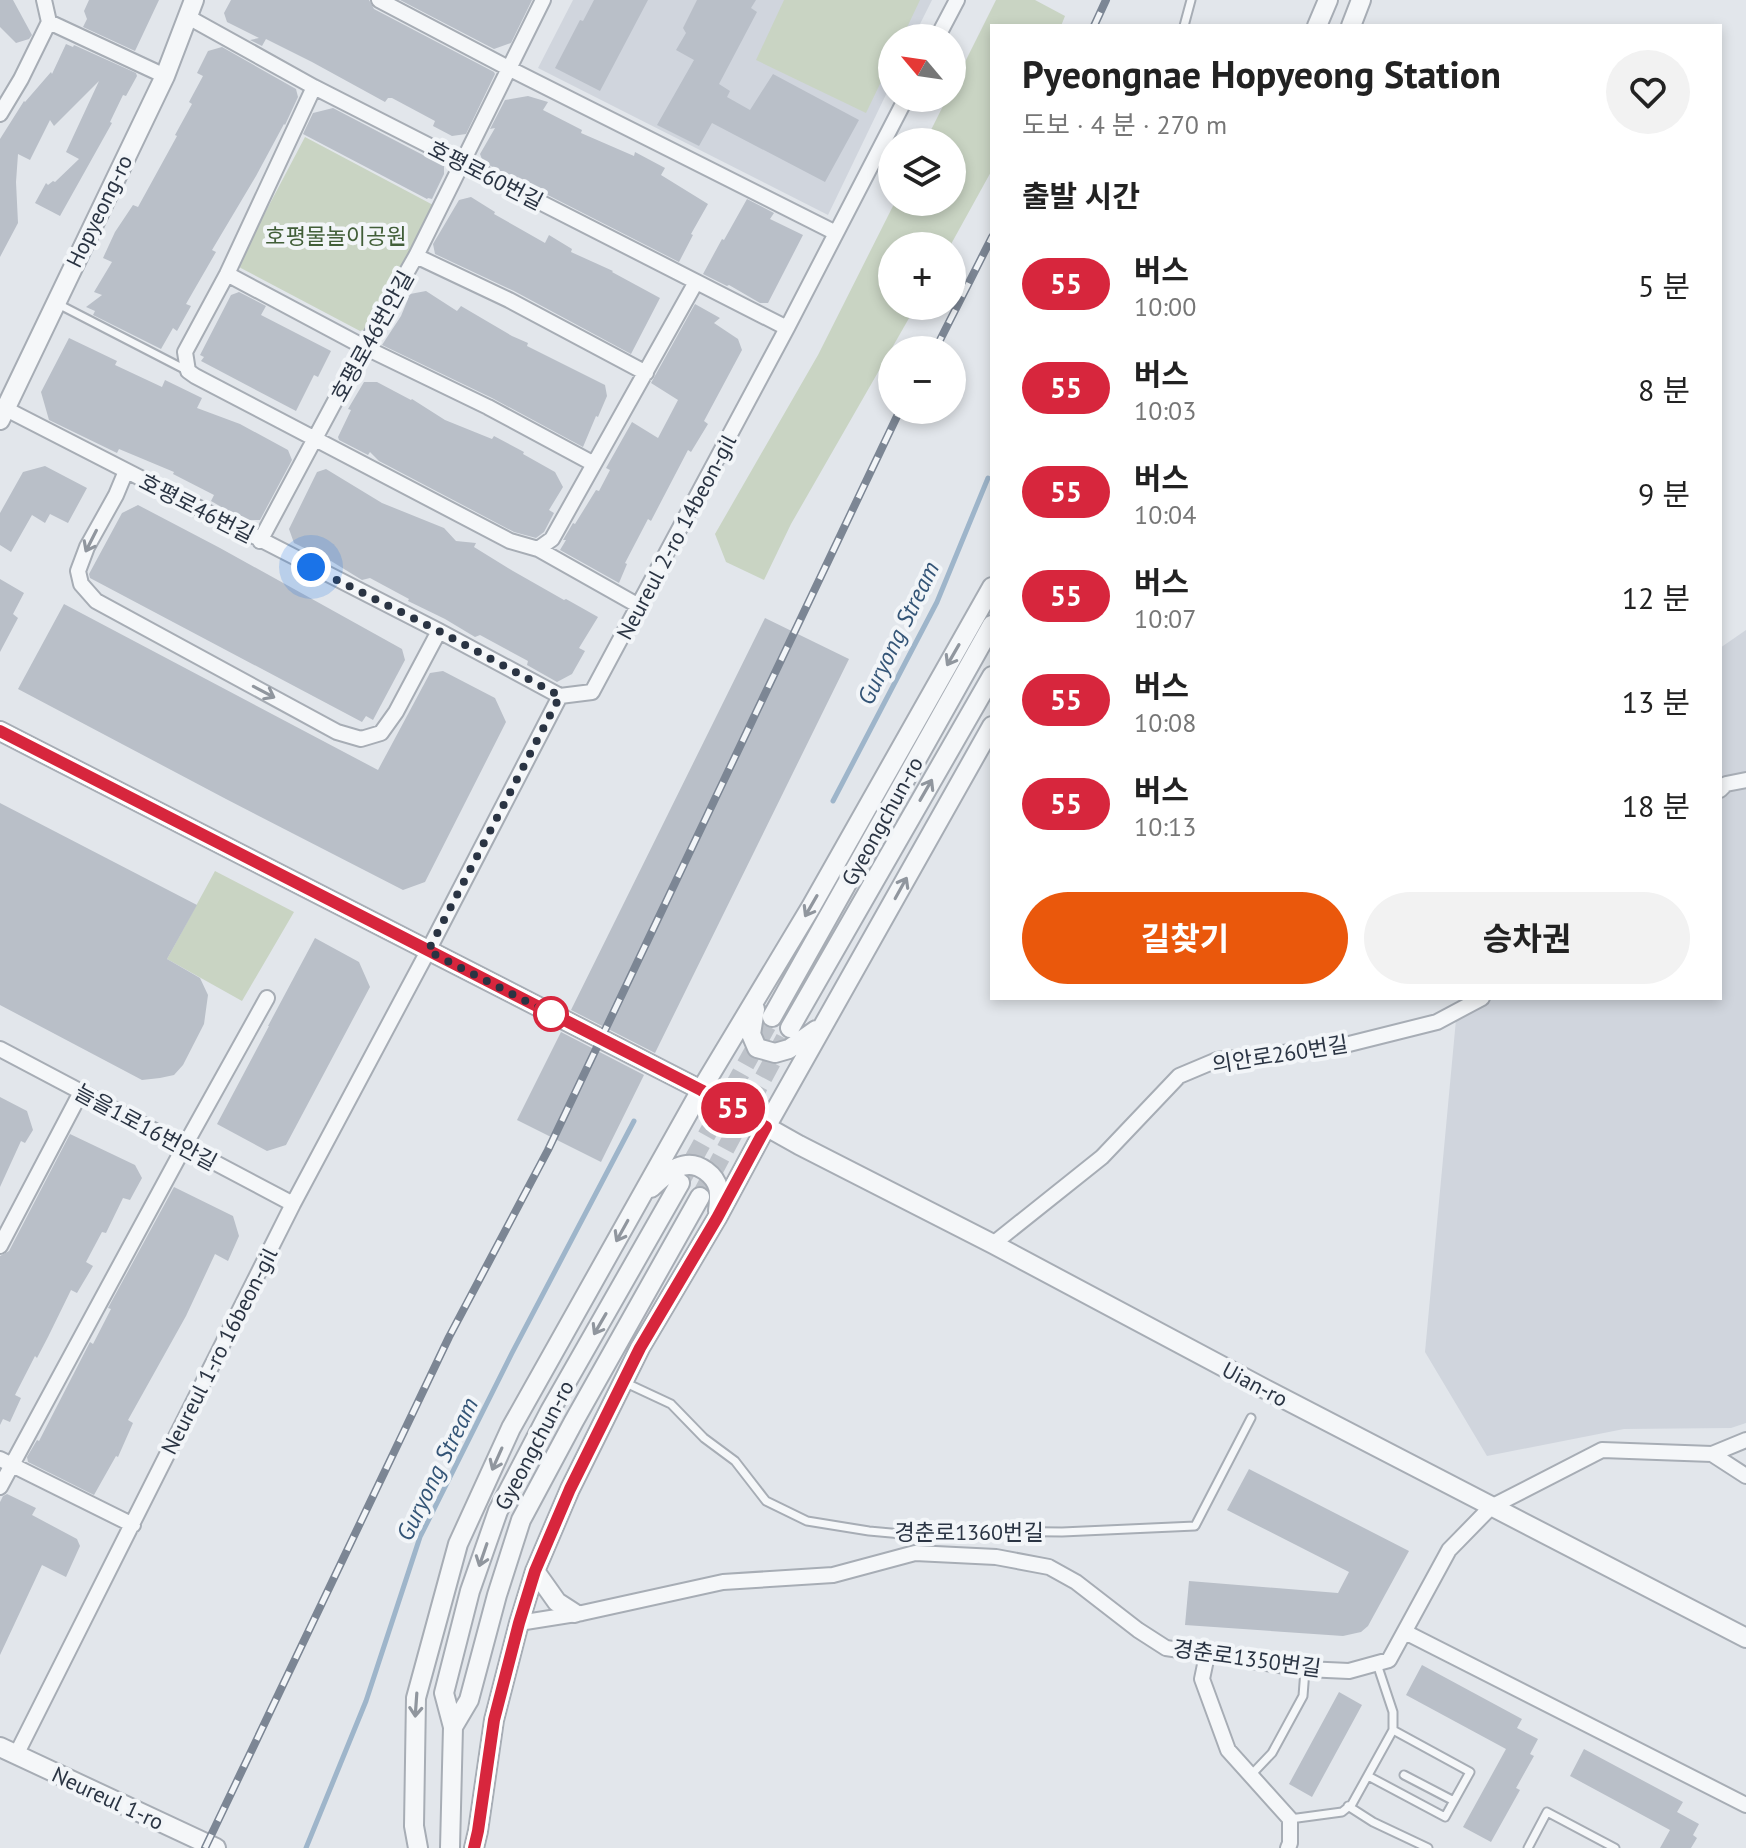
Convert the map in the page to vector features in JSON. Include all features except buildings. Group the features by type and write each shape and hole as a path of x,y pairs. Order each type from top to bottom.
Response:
{"street":[{"path":"0,114 49,22 44,0"},
{"path":"379,0 836,233"},
{"name":"호평로46번안길","path":"260,541 416,256 543,0"},
{"path":"944,24 957,0"},
{"path":"1318,24 1328,0"},
{"path":"1352,24 1361,0"},
{"name":"Hopyeong-ro","path":"2,412 165,76 191,8"},
{"name":"호평로60번길","path":"191,8 314,87 787,328"},
{"path":"49,22 165,76"},
{"path":"314,87 227,274 185,352 188,371 315,441 510,541 538,549 639,606"},
{"name":"Neureul 2-ro 14beon-gil","path":"560,696 592,692 899,112"},
{"path":"416,256 509,300 646,373"},
{"path":"227,274 594,464"},
{"path":"538,549 552,539 696,282"},
{"name":"호평로46번길","path":"2,412 126,471 560,696"},
{"path":"126,471 87,547 78,571 81,584 96,601 337,732 361,739 381,733 396,712 439,631"},
{"path":"418,1848 414,1826 416,1698 458,1544 511,1428 701,1090 811,907 990,591"},
{"name":"Gyeongchun-ro","path":"772,1017 990,629"},
{"name":"Gyeongchun-ro","path":"790,1028 990,679"},
{"path":"428,951 560,696"},
{"path":"474,1848 494,1720 519,1623 535,1571 570,1489 640,1348 717,1218 990,730"},
{"name":"Uian-ro","path":"0,731 701,1090 1253,1383 1746,1638"},
{"path":"1722,788 1726,784 1746,780"},
{"name":"Neureul 1-ro 16beon-gil","path":"8,1751 133,1525 293,1204 428,951"},
{"path":"761,990 751,1034 757,1048 775,1053 789,1049 824,1023"},
{"path":"0,1487 6,1462 267,998"},
{"name":"의안로260번길","path":"993,1244 1102,1157 1179,1076 1217,1060 1351,1044 1437,1022 1478,1000"},
{"name":"늘을1로16번안길","path":"0,1049 293,1204"},
{"path":"0,1246 81,1092"},
{"path":"638,1202 665,1174 683,1165 697,1164 714,1177 720,1190 717,1218"},
{"name":"Gyeongchun-ro","path":"450,1848 453,1727 444,1693 470,1591 498,1511 550,1411 680,1183"},
{"name":"Gyeongchun-ro","path":"453,1727 469,1700 521,1520 700,1197"},
{"path":"1377,1663 1389,1660 1449,1550 1491,1507 1602,1450 1712,1454 1746,1440"},
{"path":"1712,1454 1746,1476"},
{"path":"6,1462 133,1525"},
{"name":"경춘로1350번길","path":"519,1623 723,1582 833,1575 915,1553 996,1557 1049,1567 1076,1582 1166,1648 1305,1669 1349,1671 1377,1663"},
{"path":"535,1571 557,1602 574,1613"},
{"path":"1405,1632 1746,1805"},
{"path":"1207,1655 1202,1679 1228,1750 1290,1819 1288,1848"},
{"name":"Neureul 1-ro","path":"8,1751 216,1848"}],"lane":[{"path":"1185,24 1191,0"},
{"path":"55,302 188,371"},
{"name":"경춘로1360번길","path":"624,1382 671,1404 704,1438 735,1461 766,1501 807,1521 913,1535 1195,1526 1251,1418"},
{"path":"913,1535 915,1553"},
{"path":"1290,1819 1342,1812 1352,1804 1368,1776 1393,1730 1393,1712 1377,1663"},
{"path":"1251,1775 1272,1753 1303,1696 1305,1669"},
{"path":"1368,1776 1445,1817 1470,1772 1393,1730"},
{"path":"1404,1775 1454,1801"},
{"path":"1348,1806 1373,1822 1428,1848"},
{"path":"1528,1848 1547,1812 1615,1848"}],"shaded area":[{"path":"573,0 932,0 920,24 878,24 878,111 828,215 538,68"},
{"path":"1746,630 1746,1423 1731,1428 1624,1429 1487,1456 1425,1352 1458,1000 1722,1000 1722,647"}],"green space":[{"path":"784,0 920,0 909,24 878,24 878,88 866,113 756,60"},
{"path":"996,0 1035,0 1065,16 1062,24 990,24 990,174 958,232 880,232 888,216 966,216 966,128 932,128 940,112 966,112 966,60"},
{"name":"호평물놀이공원","path":"305,137 435,206 368,328 360,331 237,266"},
{"path":"878,236 878,320 908,320 899,336 878,336 878,372 791,524 764,580 726,562 715,534 818,355"},
{"path":"215,871 294,912 242,1001 167,959"}],"waterway":[{"name":"Guryong Stream","path":"833,801 937,602 988,478"},
{"name":"Guryong Stream","path":"306,1848 366,1701 420,1537 634,1121"}],"tunnel":[{"path":"680,1183 772,1017"},
{"path":"700,1197 790,1028"}],"railway":[{"path":"1095,24 1106,0"},
{"path":"942,336 990,241"},
{"path":"205,1848 449,1337 548,1150 893,424"}],"bus line":[{"name":"55","path":"0,731 701,1090 766,1127 717,1218 640,1348 570,1489 535,1571 494,1720 474,1848"}],"route":[{"path":"311,567 560,696 428,951 563,1020 551,1014"}]}
